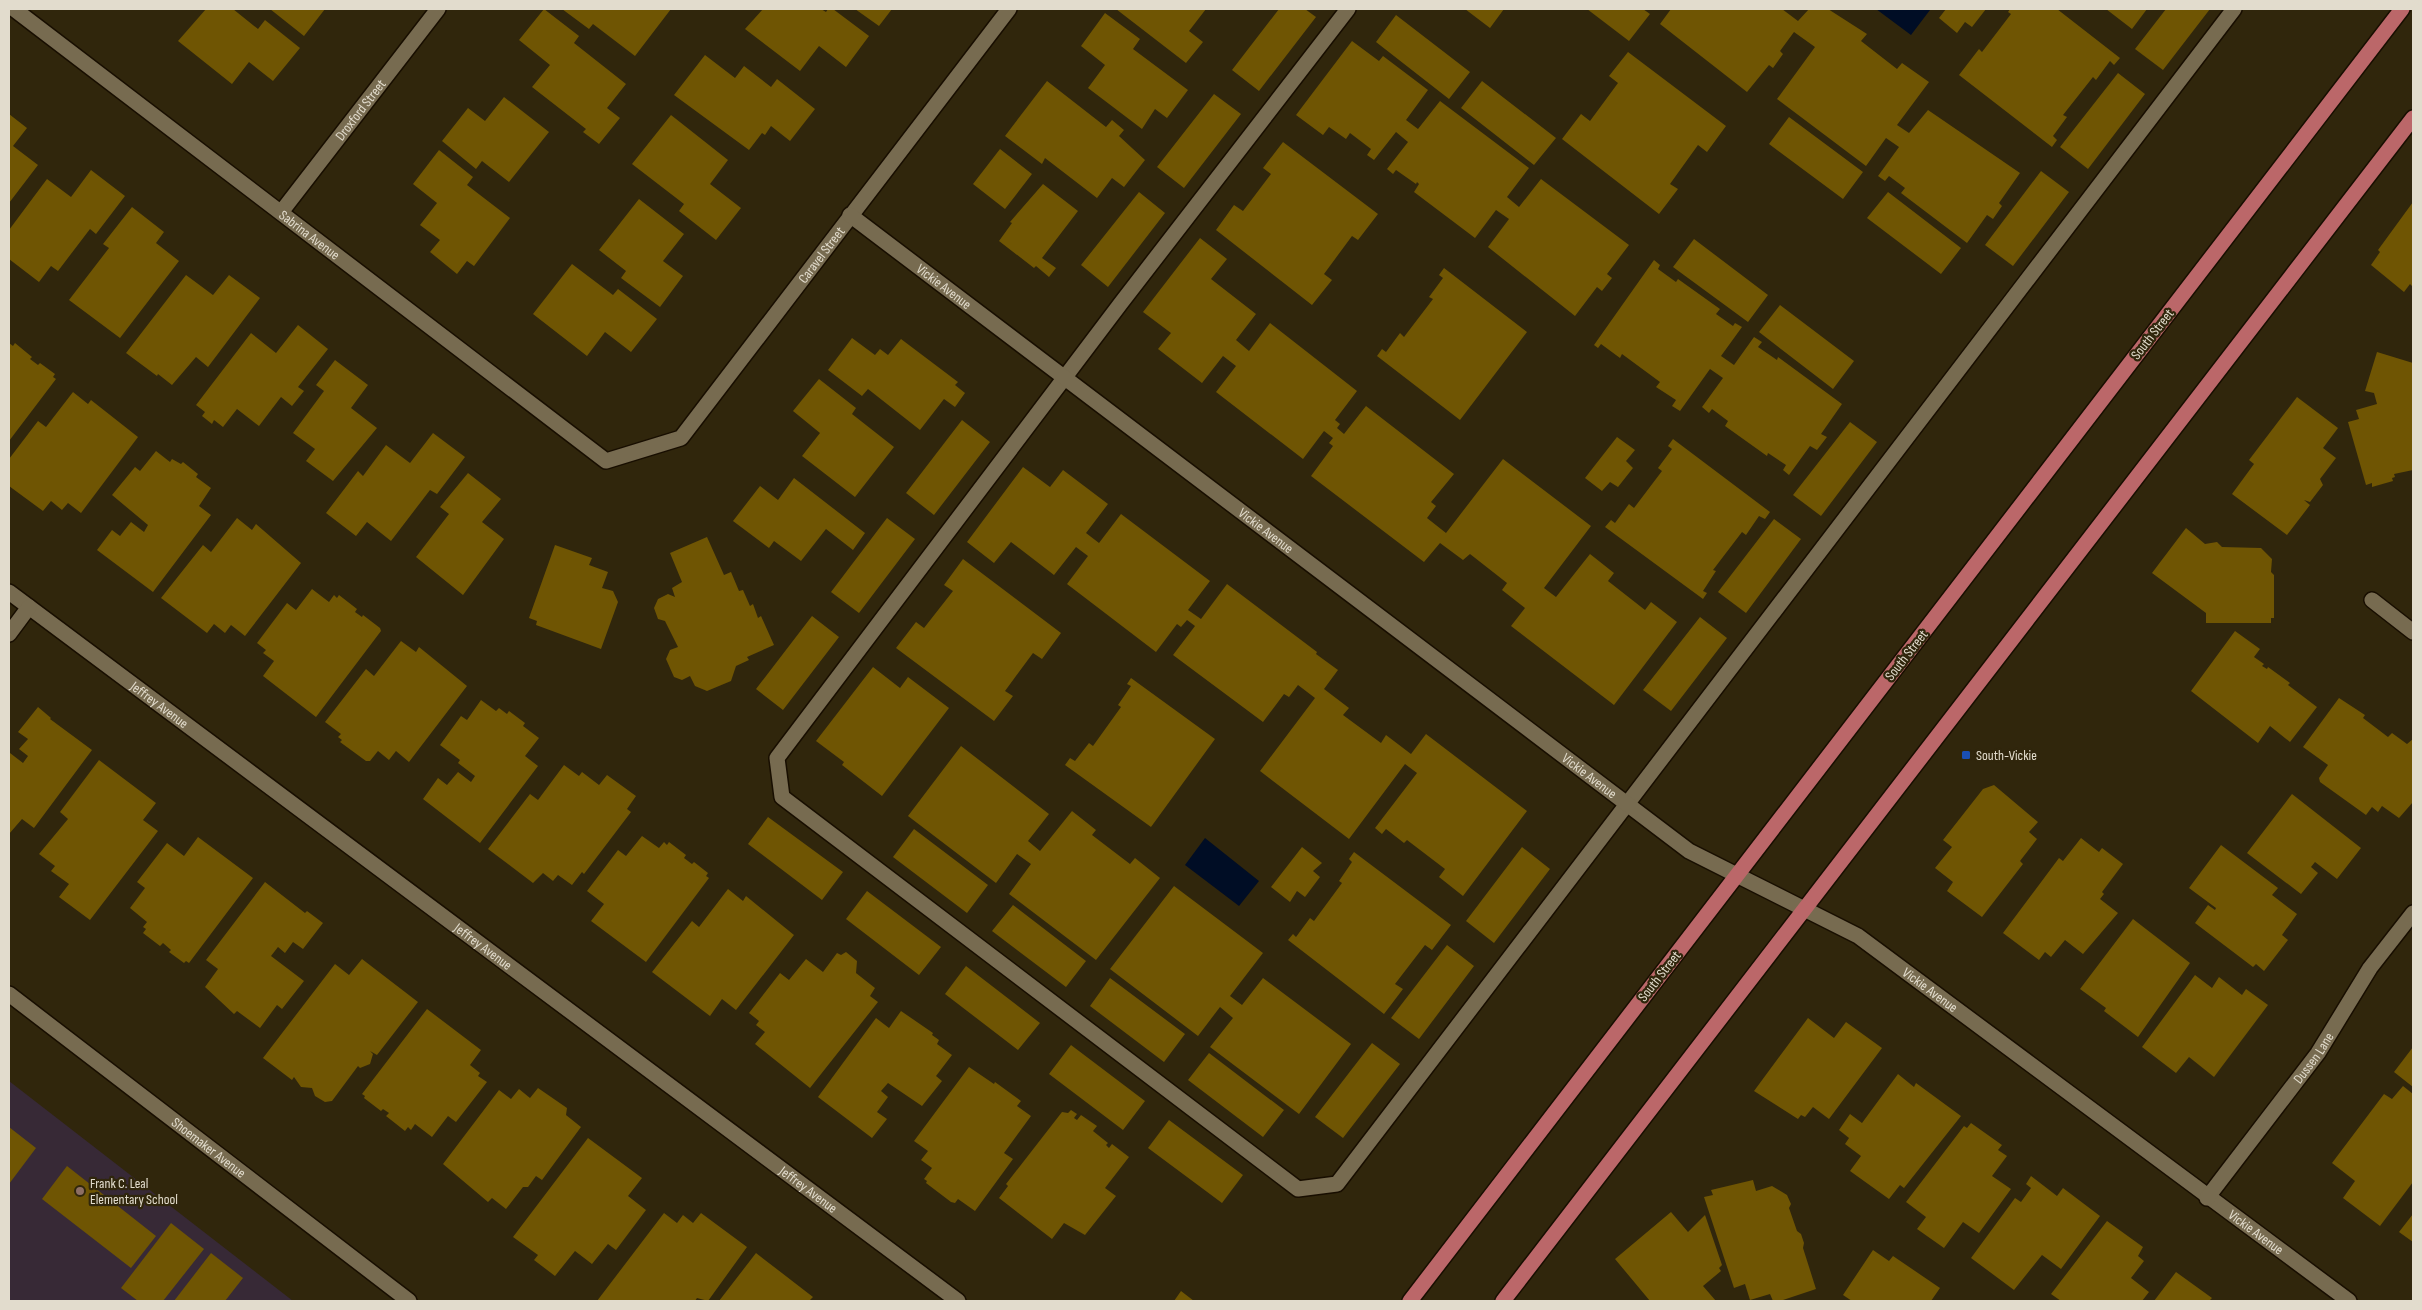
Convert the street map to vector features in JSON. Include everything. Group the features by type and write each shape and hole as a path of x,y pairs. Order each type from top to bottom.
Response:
{"main road":[{"name":"South Street","path":"1410,1301 2402,9"},
{"path":"1503,1301 2413,118"}],"street":[{"name":"Sabrina Avenue","path":"14,9 282,211 606,461"},
{"name":"Droxford Street","path":"282,211 438,9"},
{"name":"Caravel Street","path":"606,461 681,438 1009,9"},
{"path":"1348,9 1120,303 778,758 782,797 1298,1189 1337,1184 1674,740 1979,345 2234,9"},
{"name":"Vickie Avenue","path":"850,215 1689,850 1858,936 2349,1301"},
{"name":"Jeffrey Avenue","path":"9,592 958,1301"},
{"path":"2372,600 2413,632"},
{"path":"9,634 29,607"},
{"name":"Dussen Lane","path":"2208,1198 2318,1053 2370,968 2413,913"},
{"name":"Shoemaker Avenue","path":"9,994 409,1301"}],"shaded area":[{"name":"Frank C. Leal Elementary School","path":"9,1081 293,1301 9,1301"}],"water":[{"path":"1876,9 1929,9 1930,10 1911,35"},
{"path":"1205,838 1259,881 1239,906 1185,865"}],"building":[{"path":"206,9 233,9 258,29 265,20 300,48 273,81 249,62 232,84 178,41"},
{"path":"270,9 325,9 304,36"},
{"path":"544,9 579,36 574,43 626,84 607,108 620,118 599,144 583,132 586,129 532,87 550,65 519,40"},
{"path":"562,9 671,9 635,56 593,24 589,29"},
{"path":"763,9 821,9 826,12 828,9 833,9 869,36 846,67 819,46 800,71 745,29"},
{"path":"855,9 892,9 879,26"},
{"path":"1116,9 1206,9 1189,31 1203,42 1186,63"},
{"path":"1279,9 1305,9 1316,17 1259,91 1232,70"},
{"path":"1465,9 1504,9 1490,28"},
{"path":"1587,9 1643,9 1650,14 1629,41"},
{"path":"1671,9 1782,9 1798,21 1809,9 1828,9 1867,34 1861,41 1897,69 1902,63 1929,82 1897,125 1909,133 1928,110 2020,173 1999,203 2002,206 1993,219 1987,215 1967,243 1901,193 1905,188 1889,176 1885,181 1878,176 1899,147 1886,138 1866,166 1777,99 1815,47 1794,32 1780,51 1783,54 1773,68 1769,65 1747,92 1660,24"},
{"path":"1946,9 1986,9 1972,27 1965,22 1957,33 1939,18"},
{"path":"2010,9 2057,9 2120,58 2114,65 2110,61 2096,80 2093,77 2063,115 2067,117 2053,136 2057,140 2052,147 1959,75 1979,49 1982,52 2011,14 2008,12"},
{"path":"2106,9 2147,9 2132,29"},
{"path":"2166,9 2210,9 2163,70 2135,49"},
{"path":"1105,13 1140,39 1133,49 1188,90 1167,118 1155,109 1142,129 1088,88 1105,65 1081,46"},
{"path":"1396,15 1470,72 1449,99 1376,42"},
{"path":"1352,41 1379,61 1383,56 1428,90 1406,120 1418,129 1440,101 1529,168 1507,197 1519,207 1541,179 1629,245 1607,274 1612,278 1602,291 1597,287 1575,316 1488,247 1509,219 1496,210 1475,238 1414,192 1419,184 1417,182 1416,184 1396,170 1393,174 1387,169 1408,142 1396,132 1374,160 1367,155 1371,149 1350,133 1346,139 1329,127 1323,135 1296,115"},
{"path":"1628,52 1726,126 1707,152 1698,145 1670,184 1678,189 1659,214 1562,139 1581,114 1590,121 1618,83 1609,76"},
{"path":"705,55 735,78 744,66 771,87 777,79 815,109 790,141 771,126 765,135 762,133 749,150 674,95"},
{"path":"2118,73 2145,94 2088,169 2060,147"},
{"path":"1047,81 1106,127 1112,120 1124,130 1119,136 1145,160 1124,187 1112,178 1097,198 1045,158 1042,164 1005,136"},
{"path":"1482,81 1556,138 1534,165 1461,108"},
{"path":"1214,94 1241,114 1184,188 1157,167"},
{"path":"504,97 549,132 509,182 482,161 476,169 442,141 468,108 485,121"},
{"path":"9,114 27,128 13,146 38,165 9,203"},
{"path":"671,115 728,160 710,184 741,208 716,240 679,211 684,204 632,164"},
{"path":"1789,117 1863,172 1843,199 1769,144"},
{"path":"1283,142 1378,214 1358,240 1352,236 1324,274 1332,280 1312,305 1216,230 1234,205 1243,211 1271,174 1263,168"},
{"path":"1000,149 1032,174 1005,209 973,184"},
{"path":"439,150 473,177 467,185 510,218 474,266 467,261 457,274 430,252 440,240 420,225 437,203 413,184"},
{"path":"91,170 125,196 96,234 90,229 58,271 51,266 39,282 9,259 9,230 47,179 71,197"},
{"path":"2041,171 2069,192 2013,266 1985,245"},
{"path":"1043,184 1078,211 1042,258 1056,268 1049,277 999,241 1012,223 1010,222"},
{"path":"1139,192 1165,213 1108,287 1081,265"},
{"path":"1888,192 1961,248 1941,274 1867,218"},
{"path":"639,199 684,234 663,261 683,276 660,307 621,278 626,271 599,250"},
{"path":"2413,202 2413,287 2410,284 2404,292 2371,265 2380,252 2378,250"},
{"path":"132,207 164,232 156,243 179,261 120,338 69,300 109,248 103,244"},
{"path":"1200,238 1227,259 1211,279 1256,314 1236,340 1249,351 1270,323 1357,391 1335,420 1340,424 1337,428 1344,434 1366,406 1454,474 1431,502 1436,506 1427,518 1446,533 1503,459 1591,526 1544,588 1556,597 1590,554 1614,573 1608,581 1645,610 1651,602 1677,622 1614,705 1511,626 1525,608 1502,590 1507,583 1470,554 1463,560 1440,543 1424,562 1311,476 1333,446 1329,443 1333,438 1324,431 1303,459 1216,392 1236,366 1223,356 1202,383 1158,349 1171,333 1143,312"},
{"path":"1694,239 1768,295 1748,322 1673,267"},
{"path":"1654,260 1660,265 1658,269 1676,282 1678,279 1720,309 1716,314 1733,326 1735,323 1742,327 1721,356 1734,365 1754,337 1762,342 1758,347 1777,360 1778,357 1842,404 1821,434 1827,437 1817,450 1810,446 1789,475 1783,470 1786,465 1768,453 1767,456 1725,426 1728,421 1712,409 1709,413 1702,407 1723,378 1710,369 1680,411 1672,406 1676,400 1656,387 1660,382 1622,354 1620,358 1601,344 1598,348 1594,345"},
{"path":"572,264 613,295 618,289 657,319 631,352 605,332 587,356 533,314"},
{"path":"1444,268 1527,332 1460,420 1377,356 1382,349 1386,352 1400,333 1404,337 1433,299 1429,297 1443,278 1439,275"},
{"path":"186,275 213,295 229,275 260,298 208,367 196,357 172,385 126,353"},
{"path":"1780,305 1854,361 1833,389 1759,332"},
{"path":"298,325 328,349 298,387 304,391 292,406 281,397 259,426 237,409 223,427 214,420 212,424 202,416 205,412 196,405 251,333 276,353"},
{"path":"852,338 875,355 880,349 888,355 901,339 958,382 955,385 965,393 955,407 944,399 920,430 868,389 862,396 828,370"},
{"path":"9,343 13,346 15,343 32,357 30,359 38,365 40,363 55,374 53,377 56,379 9,441"},
{"path":"2377,352 2413,363 2413,470 2394,474 2393,481 2372,487 2372,483 2366,485 2348,422 2359,419 2356,410 2377,404 2374,393 2365,391"},
{"path":"335,360 368,385 351,408 377,428 333,481 306,461 315,449 293,433 324,391 316,385"},
{"path":"819,379 856,408 852,414 894,447 855,497 802,456 820,433 793,411"},
{"path":"73,392 88,404 91,400 138,437 81,513 68,503 62,510 51,501 43,511 9,486 9,459 38,421 46,427"},
{"path":"2297,397 2338,428 2323,448 2336,458 2320,479 2323,485 2310,502 2304,500 2310,505 2287,535 2232,494 2254,464 2249,460"},
{"path":"962,420 990,442 934,515 906,493"},
{"path":"1850,422 1877,442 1821,516 1793,495"},
{"path":"433,433 465,457 437,494 430,490 391,541 367,522 356,536 326,513 358,471 363,476 386,445 410,463"},
{"path":"1617,437 1635,450 1626,461 1633,468 1618,487 1610,482 1602,491 1585,478"},
{"path":"1673,439 1770,512 1765,519 1759,516 1746,535 1742,532 1713,570 1716,571 1703,591 1707,593 1703,599 1605,527 1611,520 1615,523 1629,504 1634,508 1662,471 1658,468 1672,449 1668,446"},
{"path":"156,451 170,462 172,459 181,464 183,462 198,474 196,477 211,488 199,506 211,515 153,592 97,550 112,530 120,536 131,522 144,532 148,525 112,495 135,467 140,471"},
{"path":"1023,467 1050,487 1063,470 1108,504 1086,533 1099,543 1121,514 1210,581 1188,610 1201,619 1227,584 1317,652 1316,654 1338,670 1324,689 1349,708 1343,715 1381,743 1386,735 1411,754 1426,734 1527,811 1463,896 1439,877 1445,869 1407,840 1404,843 1386,829 1382,834 1375,828 1417,773 1405,764 1349,839 1260,771 1315,698 1298,685 1289,697 1284,694 1263,722 1173,655 1195,626 1187,620 1181,627 1177,624 1156,652 1067,584 1088,556 1076,547 1054,575 1011,542 994,563 967,542"},
{"path":"468,473 501,499 482,522 504,539 463,595 416,557 449,514 440,507"},
{"path":"794,478 865,533 853,550 826,529 801,561 774,541 769,548 733,521 760,486 778,500"},
{"path":"237,518 252,530 256,524 301,563 245,636 231,625 225,633 214,624 207,633 161,598 203,545 211,552"},
{"path":"887,518 915,539 859,613 831,592"},
{"path":"1774,519 1801,539 1746,613 1718,592"},
{"path":"2186,528 2205,544 2217,542 2222,547 2261,548 2272,559 2274,618 2271,618 2271,623 2206,623 2206,613 2152,573"},
{"path":"707,537 724,575 731,572 739,591 743,590 750,606 753,604 758,618 761,616 774,645 747,657 749,660 736,666 731,681 707,691 695,686 690,676 682,680 674,677 666,659 670,650 678,647 665,621 658,619 654,608 658,599 668,594 675,597 672,588 682,582 670,553"},
{"path":"555,545 592,558 589,565 608,572 602,588 613,591 618,602 601,649 536,625 537,621 529,618"},
{"path":"963,559 1061,633 1042,659 1033,653 1005,691 1013,696 994,721 896,648 916,622 924,628 953,591 944,585"},
{"path":"312,589 329,602 334,595 337,598 339,595 357,609 355,612 362,617 363,615 380,628 381,631 316,717 263,676 274,661 263,653 266,650 257,643 287,603 296,610"},
{"path":"812,616 839,637 783,710 756,689"},
{"path":"1700,617 1727,638 1671,711 1643,690"},
{"path":"2235,631 2260,649 2254,657 2264,664 2262,666 2267,669 2268,667 2290,683 2288,685 2317,707 2290,742 2270,726 2258,743 2191,691"},
{"path":"401,641 416,652 419,647 467,686 409,762 396,751 389,760 378,751 370,761 366,761 340,742 342,740 338,737 341,734 325,722 366,669 374,676"},
{"path":"873,667 900,688 908,677 949,708 882,796 842,765 844,762 816,741"},
{"path":"1131,678 1215,739 1151,827 1065,765 1070,758 1075,761 1089,743 1093,746 1121,707 1118,705 1131,686 1127,684"},
{"path":"2339,698 2365,715 2363,718 2388,737 2392,733 2407,744 2413,739 2413,802 2399,818 2382,806 2378,812 2372,807 2366,815 2320,782 2319,778 2328,765 2303,747"},
{"path":"481,700 496,711 499,708 507,714 509,711 525,723 523,726 539,738 525,756 538,766 480,843 423,799 438,778 447,785 458,772 471,782 475,776 458,763 460,760 440,745 461,716 467,720"},
{"path":"38,707 50,719 92,750 34,828 22,819 9,834 9,754 23,763 28,756 19,749 28,739 18,732"},
{"path":"961,746 1049,814 1028,841 1040,851 1072,811 1096,830 1092,835 1130,864 1135,858 1160,878 1096,960 1009,894 1031,864 1017,854 996,883 908,816"},
{"path":"99,760 156,803 143,820 158,831 90,920 59,897 69,884 51,871 55,866 39,854 68,819 60,812"},
{"path":"564,765 579,776 582,772 599,785 607,775 636,796 627,809 631,812 584,874 582,872 572,885 558,875 553,881 543,873 533,883 488,849 530,794 538,800"},
{"path":"1994,785 2038,822 2029,832 2037,839 2020,861 2023,864 1982,917 1947,891 1953,882 1935,868 1952,847 1943,840 1983,789"},
{"path":"2292,794 2361,848 2337,879 2315,862 2311,867 2318,873 2301,894 2247,853"},
{"path":"768,817 843,872 822,900 748,844"},
{"path":"914,829 988,885 967,913 893,857"},
{"path":"642,836 659,848 664,842 667,845 669,842 686,855 684,858 692,864 694,862 708,873 706,876 709,878 646,962 591,921 604,904 587,891 618,850 626,856"},
{"path":"198,837 253,878 189,963 186,961 184,963 169,952 171,950 163,943 160,946 143,933 146,929 143,927 147,922 130,908 145,888 137,882 167,843 184,856"},
{"path":"2081,838 2099,852 2102,848 2123,864 2102,892 2104,894 2100,899 2118,913 2083,954 2065,940 2051,957 2045,952 2039,960 2003,933 2059,858 2063,861"},
{"path":"2221,845 2278,888 2272,895 2297,914 2282,935 2288,940 2264,971 2256,964 2253,967 2195,923 2208,905 2215,910 2216,908 2189,888"},
{"path":"1302,847 1322,863 1313,871 1320,877 1305,897 1297,891 1290,902 1271,887"},
{"path":"1522,847 1550,869 1494,943 1466,921"},
{"path":"1354,852 1451,925 1432,950 1425,945 1395,984 1403,989 1384,1014 1288,940 1293,934 1296,937 1310,918 1314,921 1342,883 1339,881 1352,862 1349,859"},
{"path":"265,882 305,913 307,911 323,923 303,949 293,942 285,953 278,947 271,956 304,981 282,1009 277,1005 260,1028 237,1011 234,1014 205,987 218,969 206,960"},
{"path":"1174,886 1263,953 1230,996 1242,1005 1263,978 1351,1044 1299,1114 1210,1047 1233,1018 1220,1007 1198,1036 1110,969"},
{"path":"728,889 743,901 746,896 794,935 736,1010 722,999 710,1016 652,972 692,921 699,927"},
{"path":"867,891 941,947 919,975 846,919"},
{"path":"1013,905 1086,961 1066,987 992,931"},
{"path":"2133,919 2190,963 2138,1037 2104,1011 2106,1008 2080,989"},
{"path":"1447,945 1474,966 1419,1039 1391,1018"},
{"path":"846,952 857,961 856,973 875,988 870,996 878,1002 810,1088 755,1044 765,1032 756,1025 759,1021 749,1013 780,973 789,980 806,959 823,972 837,953 841,955"},
{"path":"362,959 418,1002 377,1055 370,1051 373,1054 370,1064 360,1068 358,1066 332,1101 325,1102 315,1096 312,1088 301,1087 294,1077 292,1080 263,1058 335,964 349,975"},
{"path":"966,966 1040,1023 1018,1050 945,994"},
{"path":"2195,975 2212,988 2219,977 2242,995 2246,989 2268,1005 2214,1077 2189,1057 2176,1073 2142,1047"},
{"path":"1110,978 1185,1034 1164,1062 1090,1006"},
{"path":"427,1009 481,1050 470,1065 480,1073 478,1076 487,1082 456,1122 448,1116 432,1137 415,1124 411,1130 408,1127 405,1131 386,1116 389,1113 383,1109 381,1111 364,1098 365,1096 362,1094"},
{"path":"901,1011 933,1033 932,1035 939,1040 937,1044 952,1055 936,1076 942,1081 922,1106 888,1083 881,1091 888,1097 877,1112 887,1119 872,1138 818,1097 876,1018 889,1028"},
{"path":"1808,1018 1834,1038 1846,1022 1882,1048 1829,1119 1813,1107 1805,1117 1801,1115 1798,1119 1754,1091"},
{"path":"1372,1043 1400,1064 1343,1138 1315,1117"},
{"path":"1071,1045 1145,1101 1123,1130 1049,1074"},
{"path":"2413,1047 2413,1087 2394,1072"},
{"path":"1209,1053 1284,1110 1263,1137 1188,1080"},
{"path":"969,1067 994,1084 995,1082 1021,1101 1017,1106 1031,1116 1004,1153 1013,1159 975,1211 958,1199 955,1203 951,1202 926,1183 927,1181 924,1179 932,1168 921,1160 928,1151 914,1141"},
{"path":"1898,1074 1914,1087 1916,1083 1961,1116 1904,1188 1900,1185 1889,1199 1850,1171 1861,1156 1845,1144 1849,1138 1839,1130 1850,1114 1862,1123"},
{"path":"2403,1086 2413,1094 2413,1182 2380,1226 2343,1198 2355,1181 2332,1163 2384,1094 2392,1099"},
{"path":"538,1088 567,1108 566,1115 581,1127 542,1180 536,1176 528,1187 523,1187 506,1209 492,1198 488,1202 443,1164 499,1090 511,1099 519,1089 530,1098"},
{"path":"1071,1110 1077,1114 1074,1118 1077,1120 1081,1115 1097,1126 1093,1131 1108,1143 1106,1145 1109,1148 1112,1144 1129,1157 1105,1188 1116,1196 1085,1235 1064,1223 1052,1239 999,1198 1008,1186 1006,1184 1062,1112 1068,1113"},
{"path":"1169,1120 1243,1175 1222,1203 1148,1148"},
{"path":"1971,1123 2002,1145 1998,1150 2007,1156 1992,1176 2011,1189 1979,1233 1963,1222 1944,1248 1917,1229 1926,1217 1906,1202 1964,1126 1967,1128"},
{"path":"9,1127 36,1148 9,1184"},
{"path":"588,1138 642,1178 628,1196 646,1210 616,1250 608,1244 592,1264 575,1251 555,1276 534,1260 538,1255 513,1237"},
{"path":"67,1166 156,1236 131,1268 42,1199"},
{"path":"2031,1176 2057,1196 2063,1188 2100,1216 2061,1269 2042,1255 2014,1290 1971,1258 2015,1198 2021,1202 2031,1188 2026,1184"},
{"path":"1753,1180 1756,1191 1772,1186 1787,1195 1791,1204 1789,1208 1797,1231 1801,1234 1804,1243 1803,1248 1816,1289 1780,1301 1773,1301 1770,1294 1750,1300 1745,1284 1734,1288 1704,1197 1713,1195 1711,1190"},
{"path":"1671,1212 1688,1232 1705,1215 1722,1265 1719,1268 1721,1271 1703,1286 1716,1301 1650,1301 1615,1259"},
{"path":"664,1213 677,1223 683,1215 693,1223 701,1213 747,1247 708,1301 697,1298 695,1301 597,1301"},
{"path":"2413,1214 2413,1242 2399,1232"},
{"path":"2107,1221 2143,1247 2138,1256 2144,1261 2131,1278 2149,1292 2142,1301 2061,1301 2051,1294"},
{"path":"171,1223 204,1249 163,1301 138,1301 121,1288"},
{"path":"1873,1250 1889,1261 1893,1256 1940,1288 1931,1301 1852,1301 1843,1295"},
{"path":"211,1253 243,1278 225,1301 174,1301"},
{"path":"756,1253 813,1297 809,1301 719,1301"},
{"path":"2176,1272 2212,1298 2209,1301 2154,1301"},
{"path":"1181,1291 1194,1301 1174,1301"}],"place":[{"name":"South-Vickie","path":"1966,755"},
{"name":"Frank C. Leal Elementary School","path":"80,1191"}]}
